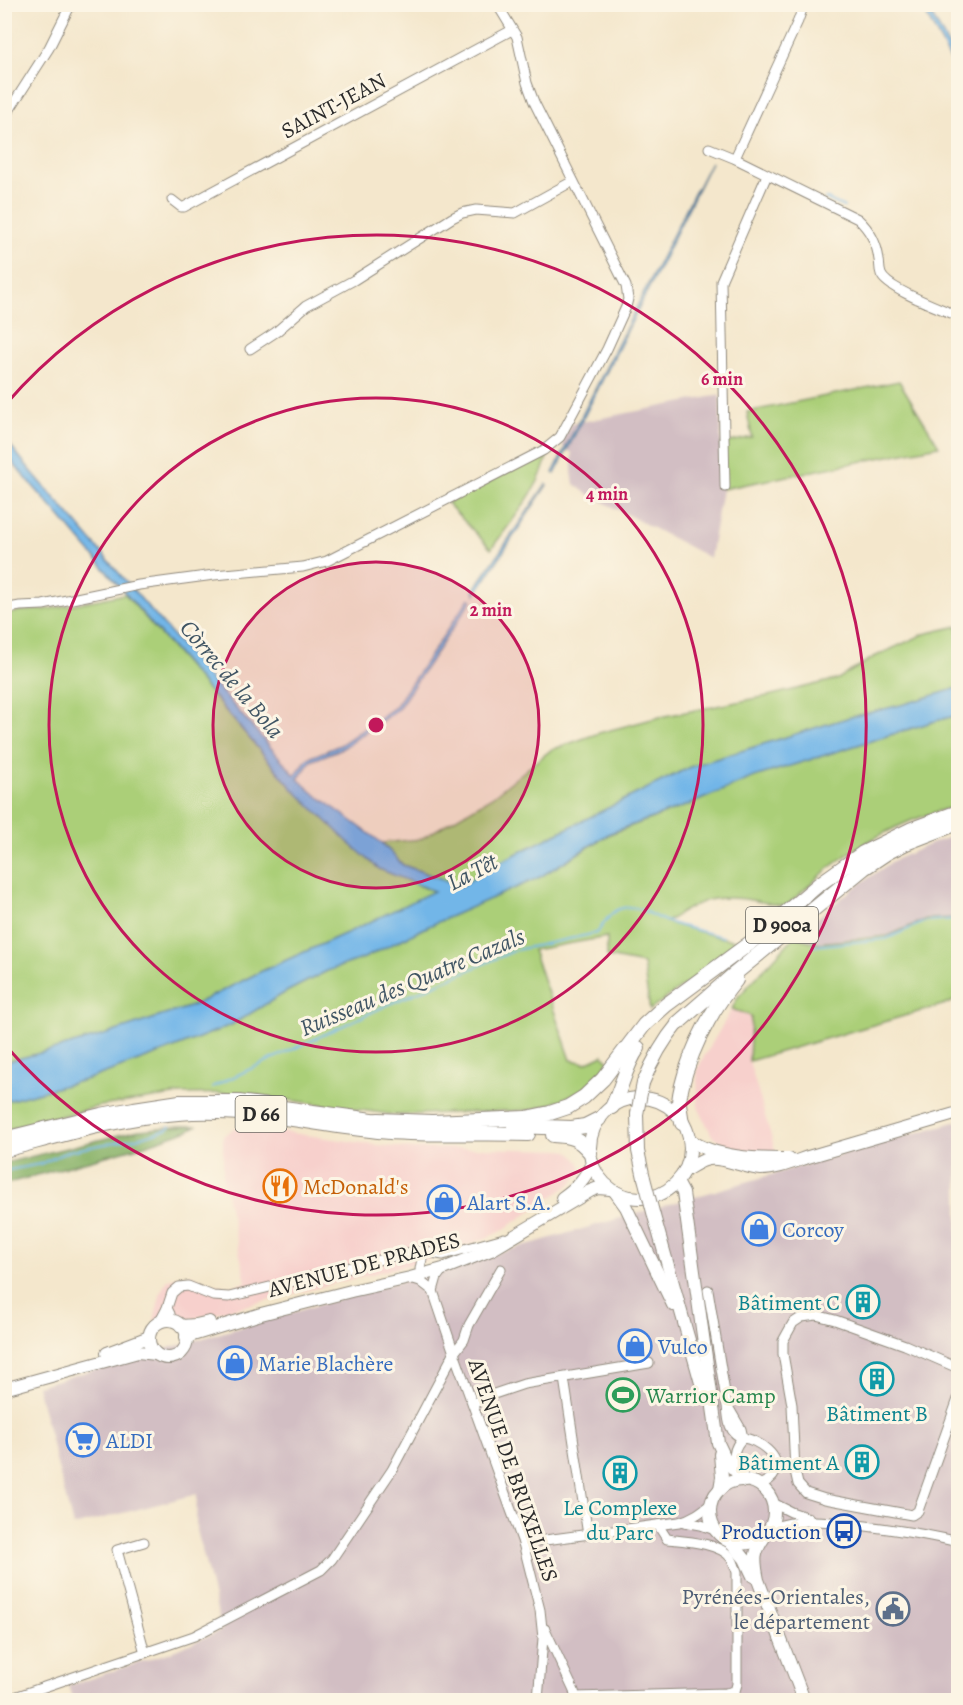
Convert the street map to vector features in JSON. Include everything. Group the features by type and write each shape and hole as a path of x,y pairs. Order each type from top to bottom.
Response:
{"highway":[{"name":"D 900a","path":"678,1023 690,1006 863,857 912,829 958,812"},
{"name":"D 900a","path":"678,1023 856,874 888,852 958,823"},
{"path":"378,1120 432,1122 526,1118 568,1107 584,1097 603,1079 644,1025 666,1005 750,943 818,885 854,859 896,837"},
{"path":"612,1107 620,1093 630,1059 656,1024 723,972 854,859"},
{"path":"682,1123 679,1102 682,1083 702,1032 718,1003 737,979 829,896"},
{"name":"D 66","path":"4,1139 134,1109 180,1102 239,1102 405,1125 521,1130 574,1138 582,1142 591,1158"},
{"name":"D 66","path":"4,1150 137,1118 178,1113 265,1114 414,1134 572,1128 585,1126 599,1119"}],"main road":[{"name":"D 900a","path":"678,1023 657,1052 643,1083 637,1114 638,1151 718,1443 722,1465 720,1489"},
{"path":"692,1350 655,1265 626,1207 599,1177 591,1158 591,1140 599,1119 612,1107 626,1100 650,1100 665,1106 677,1116 689,1138 688,1161 680,1177 718,1443"},
{"path":"613,1190 626,1196 644,1198 670,1188 680,1177 704,1160 716,1159 744,1167 763,1169 789,1164 958,1113"},
{"path":"689,1138 708,1150 724,1154 787,1159 808,1157"},
{"name":"AVENUE DE PRADES","path":"174,1326 195,1325 453,1259 504,1238 573,1191 584,1180 591,1158"},
{"name":"AVENUE DE PRADES","path":"174,1326 261,1314 443,1269 491,1250 590,1191 598,1188 613,1190"},
{"path":"4,1389 138,1352 167,1358 179,1354 185,1346 174,1326 150,1332 152,1349 156,1354"},
{"path":"30,1382 149,1337"},
{"name":"D 900a","path":"718,1443 727,1462 741,1477"},
{"path":"767,1532 758,1541 749,1544 740,1545 722,1538 711,1522 710,1512 711,1503 720,1489 741,1477 759,1485 770,1496 773,1503 773,1521 767,1532 757,1546 755,1565 758,1580 804,1701"},
{"path":"731,1542 750,1566 799,1701"}],"street":[{"path":"4,126 10,109 49,48 71,4"},
{"path":"4,609 44,604 139,585 303,567 327,561 544,450 560,437 607,349 628,299 626,286 534,102 527,84 517,37 497,4"},
{"path":"736,159 804,4"},
{"name":"SAINT-JEAN","path":"172,200 184,207 512,30"},
{"path":"709,148 858,219 869,229 875,241 880,272 885,281 898,290 958,316"},
{"path":"725,488 721,280 767,175"},
{"path":"250,349 276,332 306,306 354,280 452,218 476,210 515,213 573,181"},
{"path":"174,1326 167,1308 172,1293 179,1287 188,1286 213,1296 229,1297 415,1251 443,1255 504,1238"},
{"path":"415,1251 422,1259 420,1269"},
{"path":"411,1278 420,1281 433,1291 436,1276 443,1269"},
{"path":"6,1701 194,1636 321,1570 332,1559 392,1470 501,1269"},
{"path":"708,1290 728,1405 741,1429 743,1438"},
{"name":"AVENUE DE BRUXELLES","path":"433,1291 523,1544 542,1623 538,1701"},
{"path":"958,1368 906,1345 835,1320 816,1315 802,1317 793,1323 785,1335 783,1354 792,1405 795,1471 798,1484 806,1493 825,1499 912,1515 918,1511 958,1399"},
{"path":"448,1334 469,1325"},
{"path":"473,1404 491,1395 524,1384 649,1363"},
{"path":"564,1378 588,1535"},
{"path":"741,1477 734,1450 743,1438 750,1438 759,1442 776,1462 776,1472 771,1479 759,1485"},
{"path":"523,1544 679,1522 699,1514 711,1503"},
{"path":"773,1503 814,1520 907,1531 958,1542"},
{"path":"767,1532 794,1522 814,1520"},
{"path":"679,1522 701,1525 715,1530"},
{"path":"542,1623 576,1699 726,1693 735,1690 737,1684 737,1572 730,1556 718,1549 701,1544 667,1539 658,1525"},
{"path":"144,1542 117,1550 145,1653"}],"shaded area":[{"path":"720,395 722,489 710,558 586,493 574,484 572,453 563,447 562,439 571,424"},
{"path":"958,834 958,918 926,919 888,936 818,943 794,937 854,888 893,861"},
{"path":"732,1009 751,1016 749,1061 776,1153 735,1150 712,1136 698,1107 697,1069"},
{"path":"958,1121 958,1700 73,1700 68,1686 171,1652 222,1630 196,1526 197,1494 73,1526 37,1386"},
{"path":"236,1127 414,1149 484,1148 569,1151 580,1163 582,1169 568,1186 500,1232 436,1258 196,1318 187,1320 176,1314 154,1321 161,1291 168,1279 191,1275 212,1285 231,1287 246,1282 223,1180 223,1136"}],"green space":[{"path":"899,381 939,446 722,489 721,444 752,437 747,412"},
{"path":"548,451 540,477 533,490 491,549 447,503"},
{"path":"125,594 293,789 419,886 435,891 192,1006 104,1035 5,1062 5,615"},
{"path":"958,626 958,688 847,718 690,767 496,864 461,886 403,865 382,843 421,839 492,797 551,750 599,733 660,717 768,696 838,679 874,657 924,634"},
{"path":"958,715 958,806 911,821 866,843 838,861 786,906 741,899 714,899 695,905 666,922 743,942 650,1010 643,964 607,957 607,937 533,950 571,1060 586,1063 603,1055 610,1062 586,1088 554,1103 530,1110 396,1115 240,1093 180,1094 100,1106 5,1130 5,1100 91,1078 231,1025 327,971 364,958 431,925 540,877 610,834 754,777"},
{"path":"958,918 958,999 749,1061 751,1016 732,1009 738,997 794,937 818,943 888,936 926,919"},
{"path":"196,1126 142,1146 5,1184 5,1163 139,1130"}],"water":[{"path":"921,5 926,5 958,63 958,74"},
{"path":"711,162 555,474 553,473 696,189"},
{"name":"La Têt","path":"5,438 163,625 295,775 308,758 340,745 395,707 469,598 472,600 398,709 343,748 311,761 298,779 382,843 403,865 461,886 496,864 690,767 847,718 958,688 958,715 754,777 688,805 610,833 540,877 431,925 364,958 327,971 231,1025 91,1078 5,1100 5,1062 104,1035 192,1006 434,891 379,869 293,789 17,468 5,452"},
{"path":"547,485 475,595 474,590"}],"waterway":[{"path":"825,198 844,207"},
{"name":"Ruisseau des Quatre Cazals","path":"212,1087 385,1006 516,950 597,933 610,916 619,909 632,907 668,922 723,937"},
{"name":"Ruisseau des Quatre Cazals","path":"813,946 886,939 926,921 958,919"},
{"name":"Ruisseau des Quatre Cazals","path":"4,1171 40,1164 69,1151 142,1137 170,1126"}],"place":[{"name":"McDonald's","path":"280,1186"},
{"name":"Alart S.A.","path":"444,1202"},
{"name":"Corcoy","path":"759,1229"},
{"name":"Bâtiment C","path":"863,1302"},
{"name":"Vulco","path":"635,1346"},
{"name":"Marie Blachère","path":"235,1363"},
{"name":"Bâtiment B","path":"877,1379"},
{"name":"Warrior Camp","path":"623,1395"},
{"name":"ALDI","path":"83,1440"},
{"name":"Bâtiment A","path":"862,1462"},
{"name":"Le Complexe du Parc","path":"620,1473"},
{"name":"Production","path":"844,1531"},
{"name":"Pyrénées-Orientales, le département","path":"893,1609"}],"water label":[{"name":"Còrrec de la Bola","path":"232,679"}]}
